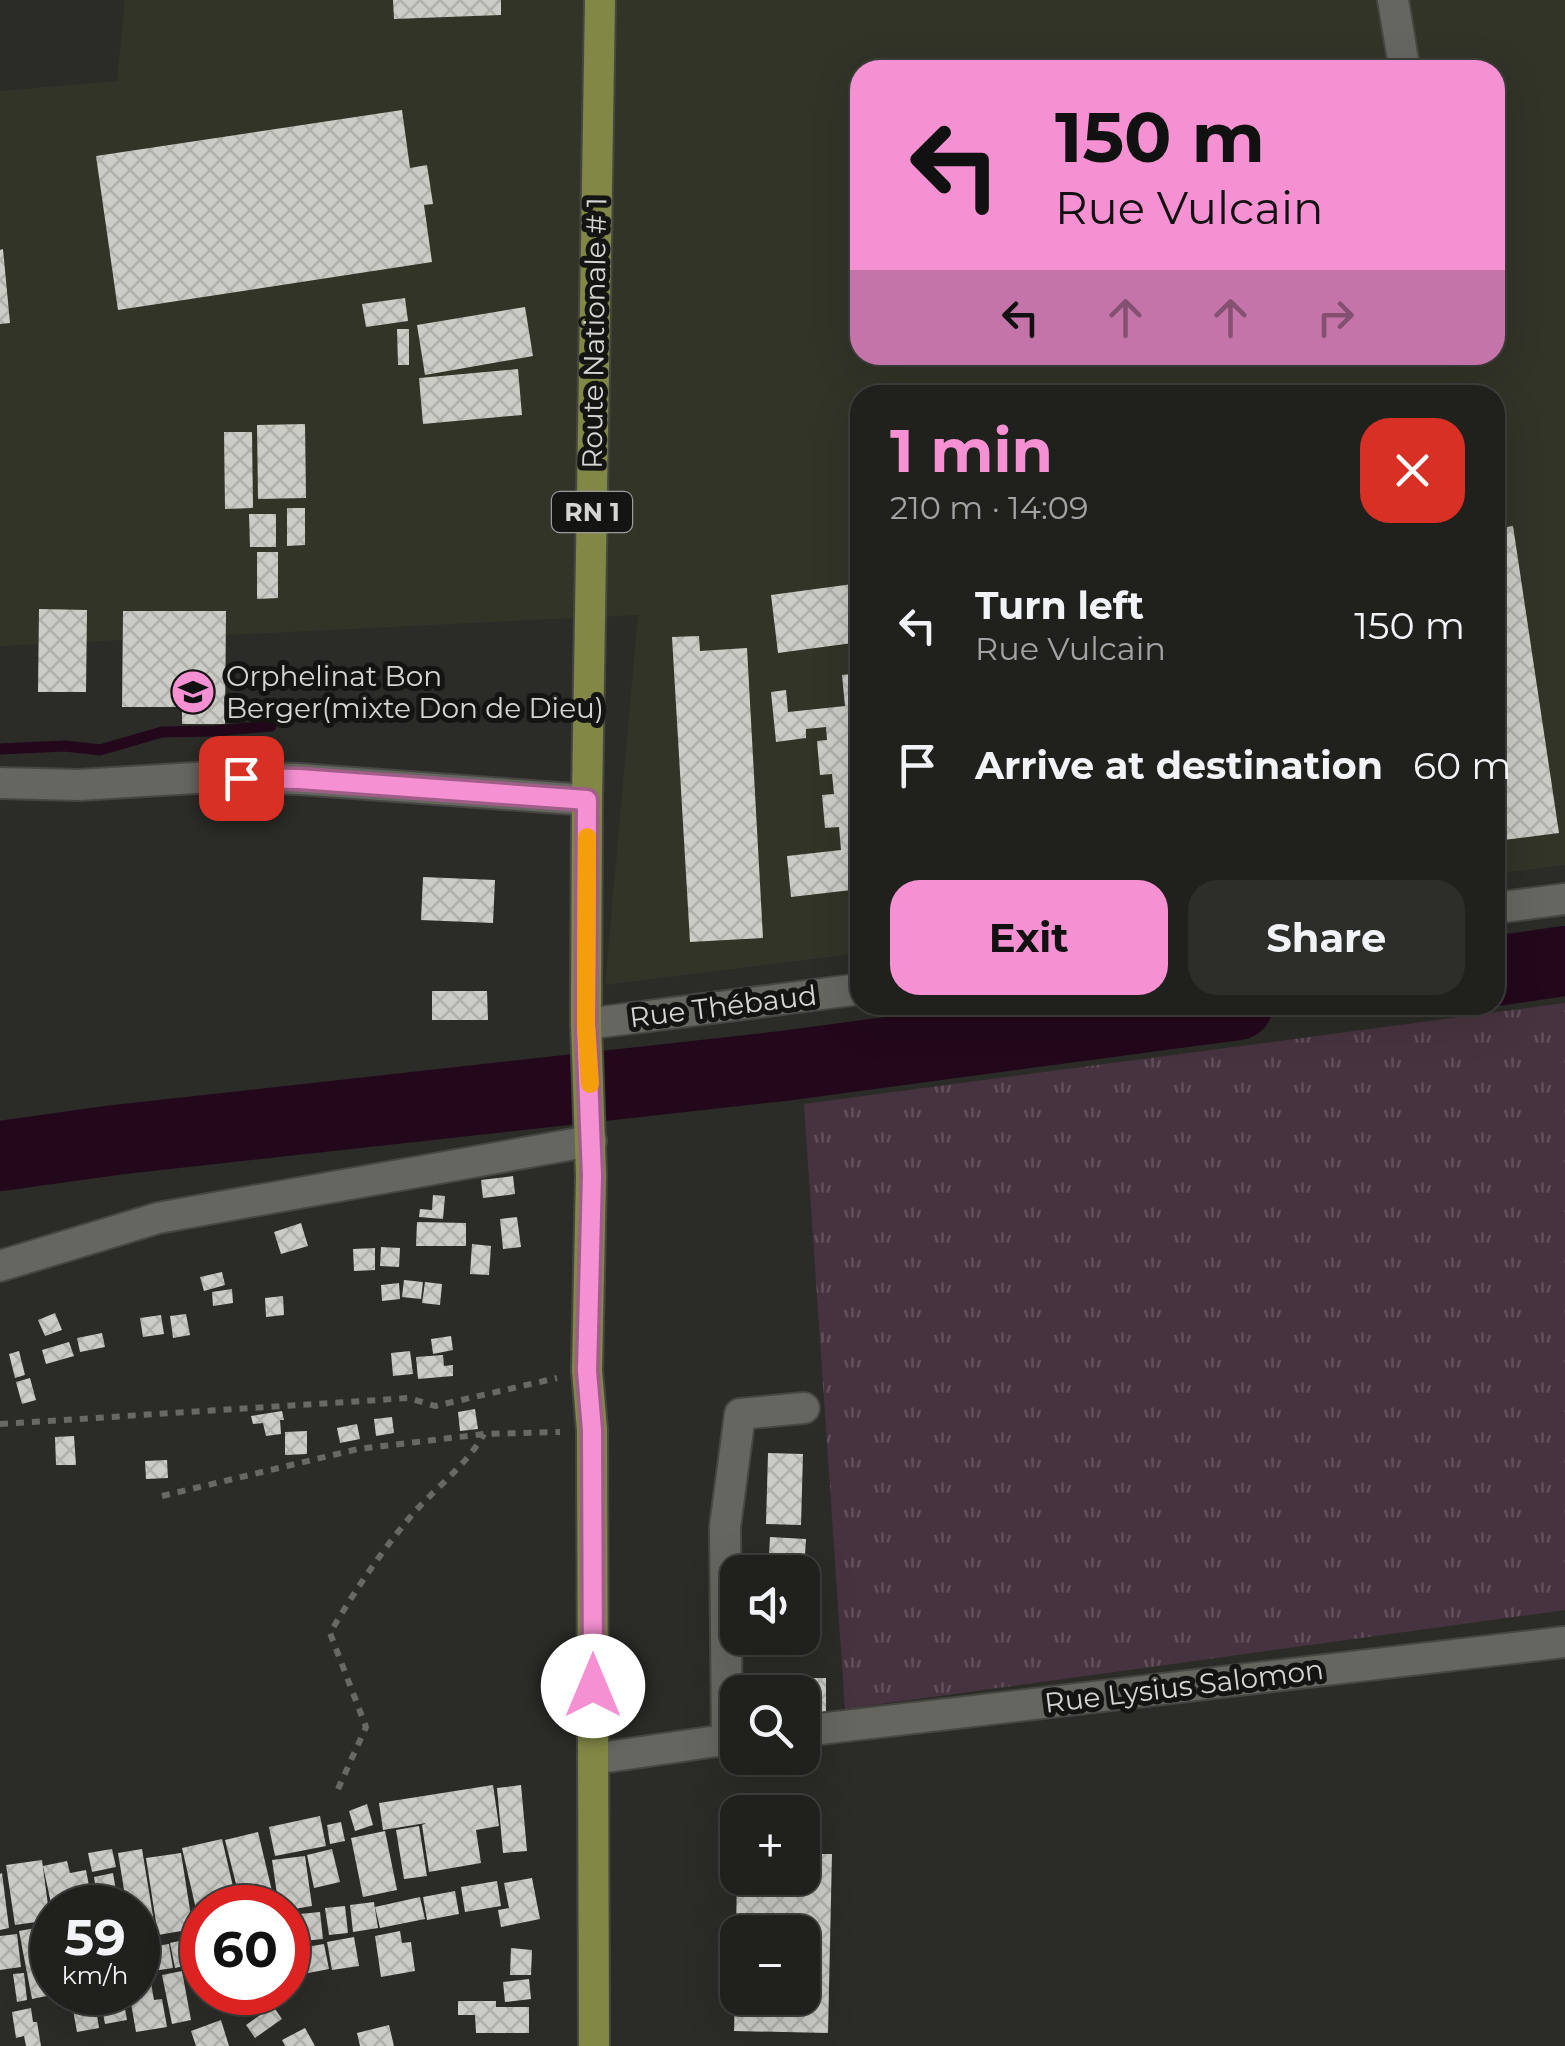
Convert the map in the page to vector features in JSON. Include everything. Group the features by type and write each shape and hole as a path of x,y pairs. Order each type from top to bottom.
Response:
{"main road":[{"name":"Route Nationale # 1","path":"594,2046 592,1430 587,1371 591,1141 586,1024 600,0"}],"street":[{"path":"1393,0 1403,60"},
{"path":"0,784 282,778 587,800"},
{"path":"1505,907 1565,899"},
{"name":"Rue Thébaud","path":"586,1024 850,990"},
{"path":"0,1266 158,1218 591,1141"},
{"path":"730,1675 725,1527 740,1414 804,1408"},
{"name":"Rue Lysius Salomon","path":"820,1729 1565,1642"},
{"path":"594,1758 720,1741"}],"path":[{"path":"0,1424 409,1398 435,1406 587,1371"},
{"path":"162,1496 358,1450 484,1434 592,1430"},
{"path":"338,1789 366,1727 330,1633 366,1572 412,1514 476,1450 484,1434"}],"shaded area":[{"path":"125,0 1565,0 1565,865 1505,873 1505,385 850,385 850,954 605,985 638,615 0,646 0,91 117,81"}],"green space":[{"path":"1565,1003 1565,1610 845,1709 804,1104 1475,1015 1505,1015 1505,1011"}],"building":[{"path":"393,0 501,0 501,15 394,19"},
{"path":"402,110 410,168 427,165 433,204 424,205 432,262 118,310 96,156"},
{"path":"3,249 10,323 0,324 0,250"},
{"path":"405,298 408,321 366,327 362,304"},
{"path":"525,307 533,356 425,375 417,325"},
{"path":"397,329 409,329 409,365 398,365"},
{"path":"518,369 522,415 423,424 419,378"},
{"path":"305,424 306,498 258,499 257,425"},
{"path":"224,432 252,432 253,508 225,509"},
{"path":"287,508 305,508 305,545 287,546"},
{"path":"249,514 276,514 276,547 250,547"},
{"path":"1513,526 1559,833 1505,840 1505,527"},
{"path":"257,552 278,552 278,598 257,599"},
{"path":"850,584 850,643 778,653 771,595"},
{"path":"39,609 87,610 86,692 38,692"},
{"path":"123,611 226,611 225,724 182,724 182,707 122,707"},
{"path":"699,636 700,651 747,648 763,938 690,942 672,637"},
{"path":"850,674 850,890 791,897 787,856 841,850 839,827 825,828 822,795 834,794 832,774 820,775 817,741 827,740 826,727 806,729 806,738 776,742 771,692 786,690 788,712 845,706 842,675"},
{"path":"423,877 495,880 493,923 421,920"},
{"path":"432,991 487,991 488,1020 432,1020"},
{"path":"513,1176 515,1194 483,1198 481,1180"},
{"path":"433,1195 445,1196 443,1219 419,1217 420,1209 432,1210"},
{"path":"517,1217 521,1247 503,1249 500,1219"},
{"path":"417,1222 466,1223 466,1246 416,1246"},
{"path":"301,1223 308,1246 281,1254 274,1232"},
{"path":"472,1244 491,1246 489,1275 470,1274"},
{"path":"381,1247 400,1248 399,1267 380,1266"},
{"path":"375,1248 375,1270 354,1271 353,1249"},
{"path":"222,1272 225,1285 204,1291 200,1277"},
{"path":"404,1280 423,1282 421,1299 402,1297"},
{"path":"425,1282 442,1284 440,1305 422,1303"},
{"path":"399,1283 400,1299 382,1301 381,1285"},
{"path":"232,1289 233,1303 213,1306 212,1292"},
{"path":"283,1296 284,1315 266,1317 265,1298"},
{"path":"55,1313 62,1330 45,1336 38,1320"},
{"path":"186,1314 190,1335 173,1338 170,1316"},
{"path":"161,1315 164,1334 143,1337 140,1318"},
{"path":"102,1333 105,1347 80,1352 77,1338"},
{"path":"451,1336 453,1350 433,1354 431,1339"},
{"path":"69,1342 74,1356 46,1364 42,1350"},
{"path":"19,1351 25,1375 15,1378 9,1354"},
{"path":"410,1351 413,1374 393,1376 391,1353"},
{"path":"443,1355 444,1366 453,1365 453,1376 418,1379 416,1357"},
{"path":"30,1378 36,1400 22,1404 16,1382"},
{"path":"475,1409 478,1429 460,1431 458,1412"},
{"path":"282,1411 281,1434 266,1436 263,1423 253,1424 251,1416"},
{"path":"392,1417 394,1433 376,1436 374,1419"},
{"path":"357,1424 360,1439 340,1443 337,1428"},
{"path":"307,1431 307,1454 285,1455 285,1432"},
{"path":"74,1436 76,1465 56,1465 55,1437"},
{"path":"768,1453 803,1454 801,1525 766,1524"},
{"path":"167,1460 168,1478 146,1479 145,1461"},
{"path":"770,1537 806,1539 805,1555 769,1555"},
{"path":"820,1678 826,1678 826,1723 820,1723"},
{"path":"493,1785 499,1826 476,1830 481,1863 429,1872 422,1825 426,1823 383,1830 379,1803"},
{"path":"521,1785 527,1851 503,1853 497,1788"},
{"path":"367,1804 373,1825 355,1831 349,1811"},
{"path":"320,1816 326,1846 275,1856 269,1827"},
{"path":"341,1822 345,1841 330,1844 327,1825"},
{"path":"419,1826 427,1876 404,1879 396,1830"},
{"path":"385,1831 397,1890 363,1897 351,1838"},
{"path":"258,1832 271,1885 236,1885 225,1840"},
{"path":"222,1839 233,1885 190,1885 182,1848"},
{"path":"112,1849 116,1867 92,1872 88,1853"},
{"path":"142,1849 148,1885 123,1885 118,1853"},
{"path":"332,1849 340,1882 314,1888 307,1855"},
{"path":"181,1853 186,1885 180,1885 180,1931 160,1935 160,1885 150,1885 146,1858"},
{"path":"820,1854 832,1854 828,2033 734,2031 734,2015 820,2015 820,1915 736,1915 737,1895 820,1895"},
{"path":"305,1856 309,1885 276,1885 272,1860"},
{"path":"42,1860 45,1885 30,1885 30,1923 15,1925 6,1865"},
{"path":"67,1861 70,1873 86,1870 89,1885 47,1885 43,1866"},
{"path":"113,1873 115,1885 95,1885 94,1877"},
{"path":"0,1874 9,1928 0,1930"},
{"path":"532,1878 540,1919 501,1927 498,1910 509,1908 504,1883"},
{"path":"497,1881 501,1906 465,1912 461,1887"},
{"path":"455,1891 459,1914 427,1920 423,1897"},
{"path":"420,1897 425,1919 380,1928 375,1907"},
{"path":"374,1902 378,1928 353,1932 350,1905"},
{"path":"345,1906 348,1933 329,1935 325,1908"},
{"path":"320,1912 323,1939 310,1940 310,1913"},
{"path":"30,1929 30,1989 19,1931"},
{"path":"400,1931 402,1943 411,1942 415,1971 381,1977 375,1936"},
{"path":"17,1934 21,1967 0,1970 0,1936"},
{"path":"354,1937 359,1966 332,1970 327,1942"},
{"path":"180,1941 180,1967 175,1968 170,1943"},
{"path":"169,1944 173,1968 160,1970 160,1945"},
{"path":"324,1944 329,1969 310,1973 310,1946"},
{"path":"511,1948 532,1950 531,1975 510,1975"},
{"path":"180,1971 180,2015 190,2015 191,2020 172,2024 162,1975"},
{"path":"24,1973 27,2000 17,2002 13,1974"},
{"path":"529,1979 531,1999 505,2002 503,1982"},
{"path":"162,1999 167,2027 136,2032 133,2015 160,2015"},
{"path":"458,2001 496,2001 496,2007 529,2007 529,2033 476,2033 475,2015 458,2015"},
{"path":"30,2008 41,2046 26,2046 24,2036 16,2038 12,2012"},
{"path":"74,2015 97,2015 99,2028 77,2032"},
{"path":"103,2015 126,2015 127,2020 105,2024"},
{"path":"260,2015 279,2015 282,2019 255,2038 246,2025"},
{"path":"221,2020 229,2046 196,2046 191,2031"},
{"path":"389,2025 394,2046 360,2046 357,2033"},
{"path":"305,2028 315,2046 285,2046 282,2040"}],"waterway":[{"path":"0,749 65,746 100,750 162,732 271,726"},
{"path":"1505,970 1565,961"},
{"path":"0,1156 783,1066 1163,1015"}],"slow traffic":[{"path":"587,837 586,1024 590,1084"}],"place":[{"name":"Orphelinat Bon Berger(mixte Don de Dieu)","path":"193,692"}],"route":[{"path":"241,778 587,800 586,1024 592,1176 587,1371 592,1430 593,1686"}]}
